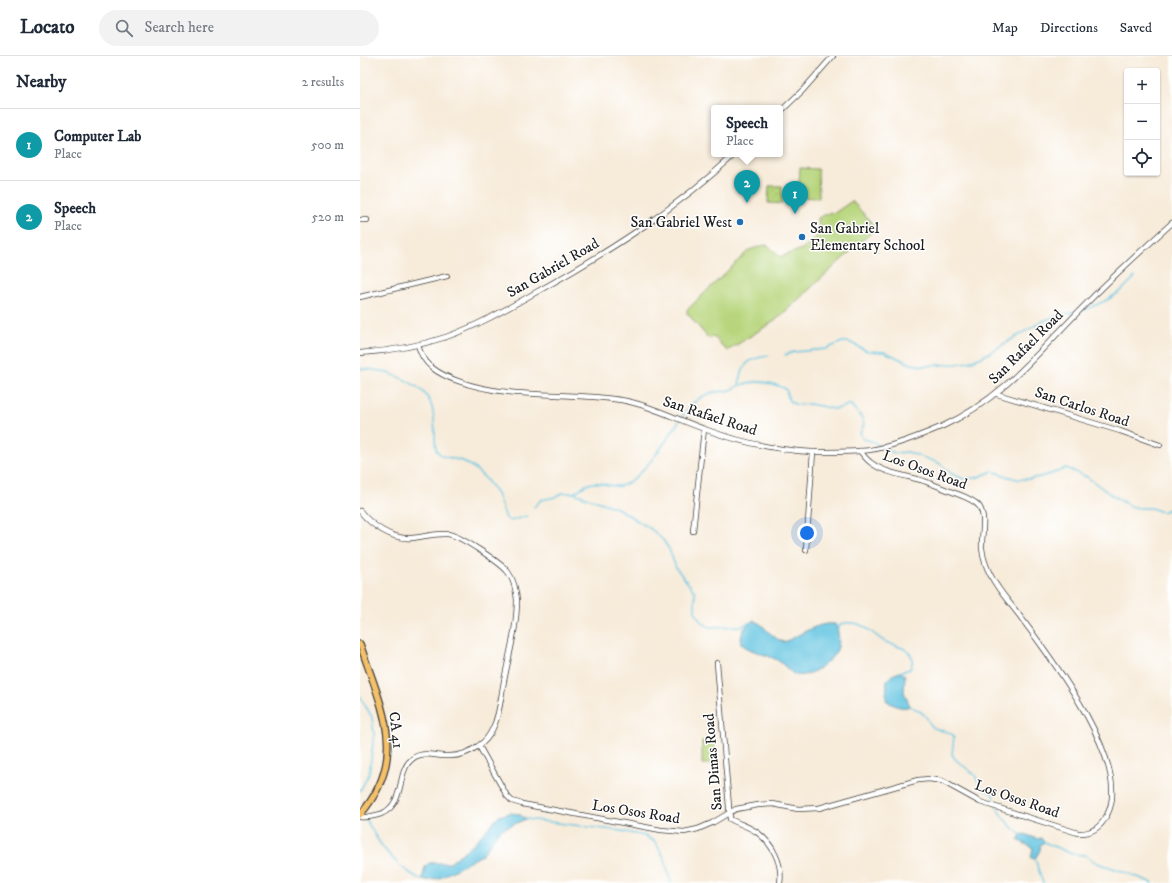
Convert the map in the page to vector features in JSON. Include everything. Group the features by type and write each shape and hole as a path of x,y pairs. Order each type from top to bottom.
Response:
{"main road":[{"name":"CA 41","path":"360,644 384,716 389,750 383,779 372,799 360,816"}],"street":[{"path":"783,109 803,90 833,56"},
{"name":"San Gabriel Road","path":"360,353 392,350 446,337 483,322 590,262 647,224 691,192 732,157"},
{"path":"360,220 367,220"},
{"name":"San Rafael Road","path":"418,344 422,356 431,368 460,382 479,387 508,392 622,400 733,439 792,450 814,452 860,451 896,443 943,426 974,410 997,394 1029,365 1085,305 1172,222"},
{"path":"360,297 447,276"},
{"name":"San Carlos Road","path":"997,394 1120,431 1160,445"},
{"path":"693,531 704,429"},
{"name":"Los Osos Road","path":"479,746 506,796 516,803 670,832 684,832 698,829 736,809 768,804 798,809 819,808 918,780 928,779 942,781 967,796 986,804 1078,833 1089,832 1097,828 1105,819 1110,808 1112,794 1110,773 1089,719 1028,627 991,578 986,567 982,547 983,516 979,507 968,498 948,490 880,468 870,462 860,451"},
{"path":"806,550 814,452"},
{"path":"360,511 375,525 391,534 401,537 412,538 454,534 506,569 513,580 516,594 516,609 498,712 494,727 490,734 479,746 456,756 425,754 413,758 409,761 405,768 396,800 391,808 375,816 360,816"},
{"name":"San Dimas Road","path":"717,663 730,819 757,832 769,844 776,854 780,864 780,883"}],"green space":[{"path":"800,168 818,169 819,198 798,197"},
{"path":"769,186 782,186 782,204 768,203"},
{"path":"852,201 876,228 776,320 727,351 713,336 709,339 687,313 687,310 749,250 765,245 769,246 780,257 802,249 820,234 818,218 831,212 833,214"},
{"path":"702,741 715,741 714,764 702,764"}],"water":[{"path":"754,620 776,638 784,642 815,627 835,624 838,630 839,643 837,650 828,661 818,669 807,674 796,675 777,660 741,644 741,636 744,630 748,624"},
{"path":"900,672 905,675 904,692 910,706 907,707 891,704 886,700 887,680 892,675"},
{"path":"510,813 519,814 526,819 500,830 482,855 440,878 422,880 425,867 429,863 450,863 473,844 499,816"},
{"path":"1025,834 1037,839 1041,838 1044,842 1040,845 1040,850 1035,859 1031,858 1033,848 1018,840 1021,835"}],"waterway":[{"path":"1082,311 1107,300 1121,291 1135,277"},
{"path":"785,355 794,352 826,349 842,342 849,342 867,351 885,352 911,364 923,366 956,364 969,362 982,357 1041,322 1056,316 1076,312"},
{"path":"739,385 744,367 750,361 768,356"},
{"path":"360,369 369,369 390,374 401,378 420,389 427,396 433,409 436,450 442,456 463,461 485,478 497,494 506,518 510,521 527,516"},
{"path":"681,418 695,402 709,393 728,391 747,383 764,382 786,389 789,401 797,405 810,404 834,409 850,404 862,418 864,425 860,433 863,439 872,441 881,447"},
{"path":"574,493 585,485 592,483 612,486 620,486 628,483 636,477 653,458 679,421"},
{"path":"883,449 895,453 908,452 939,463 952,474 964,479 976,478 993,471 1017,479 1028,479 1055,473 1066,468 1087,477 1110,494 1130,506 1151,508 1162,512 1172,508"},
{"path":"534,507 541,500 555,497 563,493 574,493 617,508 651,529 663,540 669,549 676,568 695,592 695,611 703,623 709,627 742,626 748,623"},
{"path":"838,629 843,623 849,622 858,624 865,627 887,643 909,652 913,661 910,669 900,672"},
{"path":"360,697 372,717 374,735 369,774 360,791"},
{"path":"910,706 923,713 930,725 938,730 954,736 952,754 955,759 975,775 981,788 993,793 994,800 1002,817 1021,835"},
{"path":"365,818 385,850 408,872 422,880"},
{"path":"526,819 621,831 645,836 655,842 665,859 671,883"},
{"path":"1044,842 1072,854 1085,855 1097,863 1153,883"},
{"path":"1035,859 1043,883"}],"place":[{"name":"Speech","path":"747,203"},
{"name":"Computer Lab","path":"795,214"},
{"name":"San Gabriel West","path":"740,222"},
{"name":"San Gabriel Elementary School","path":"802,237"}]}
